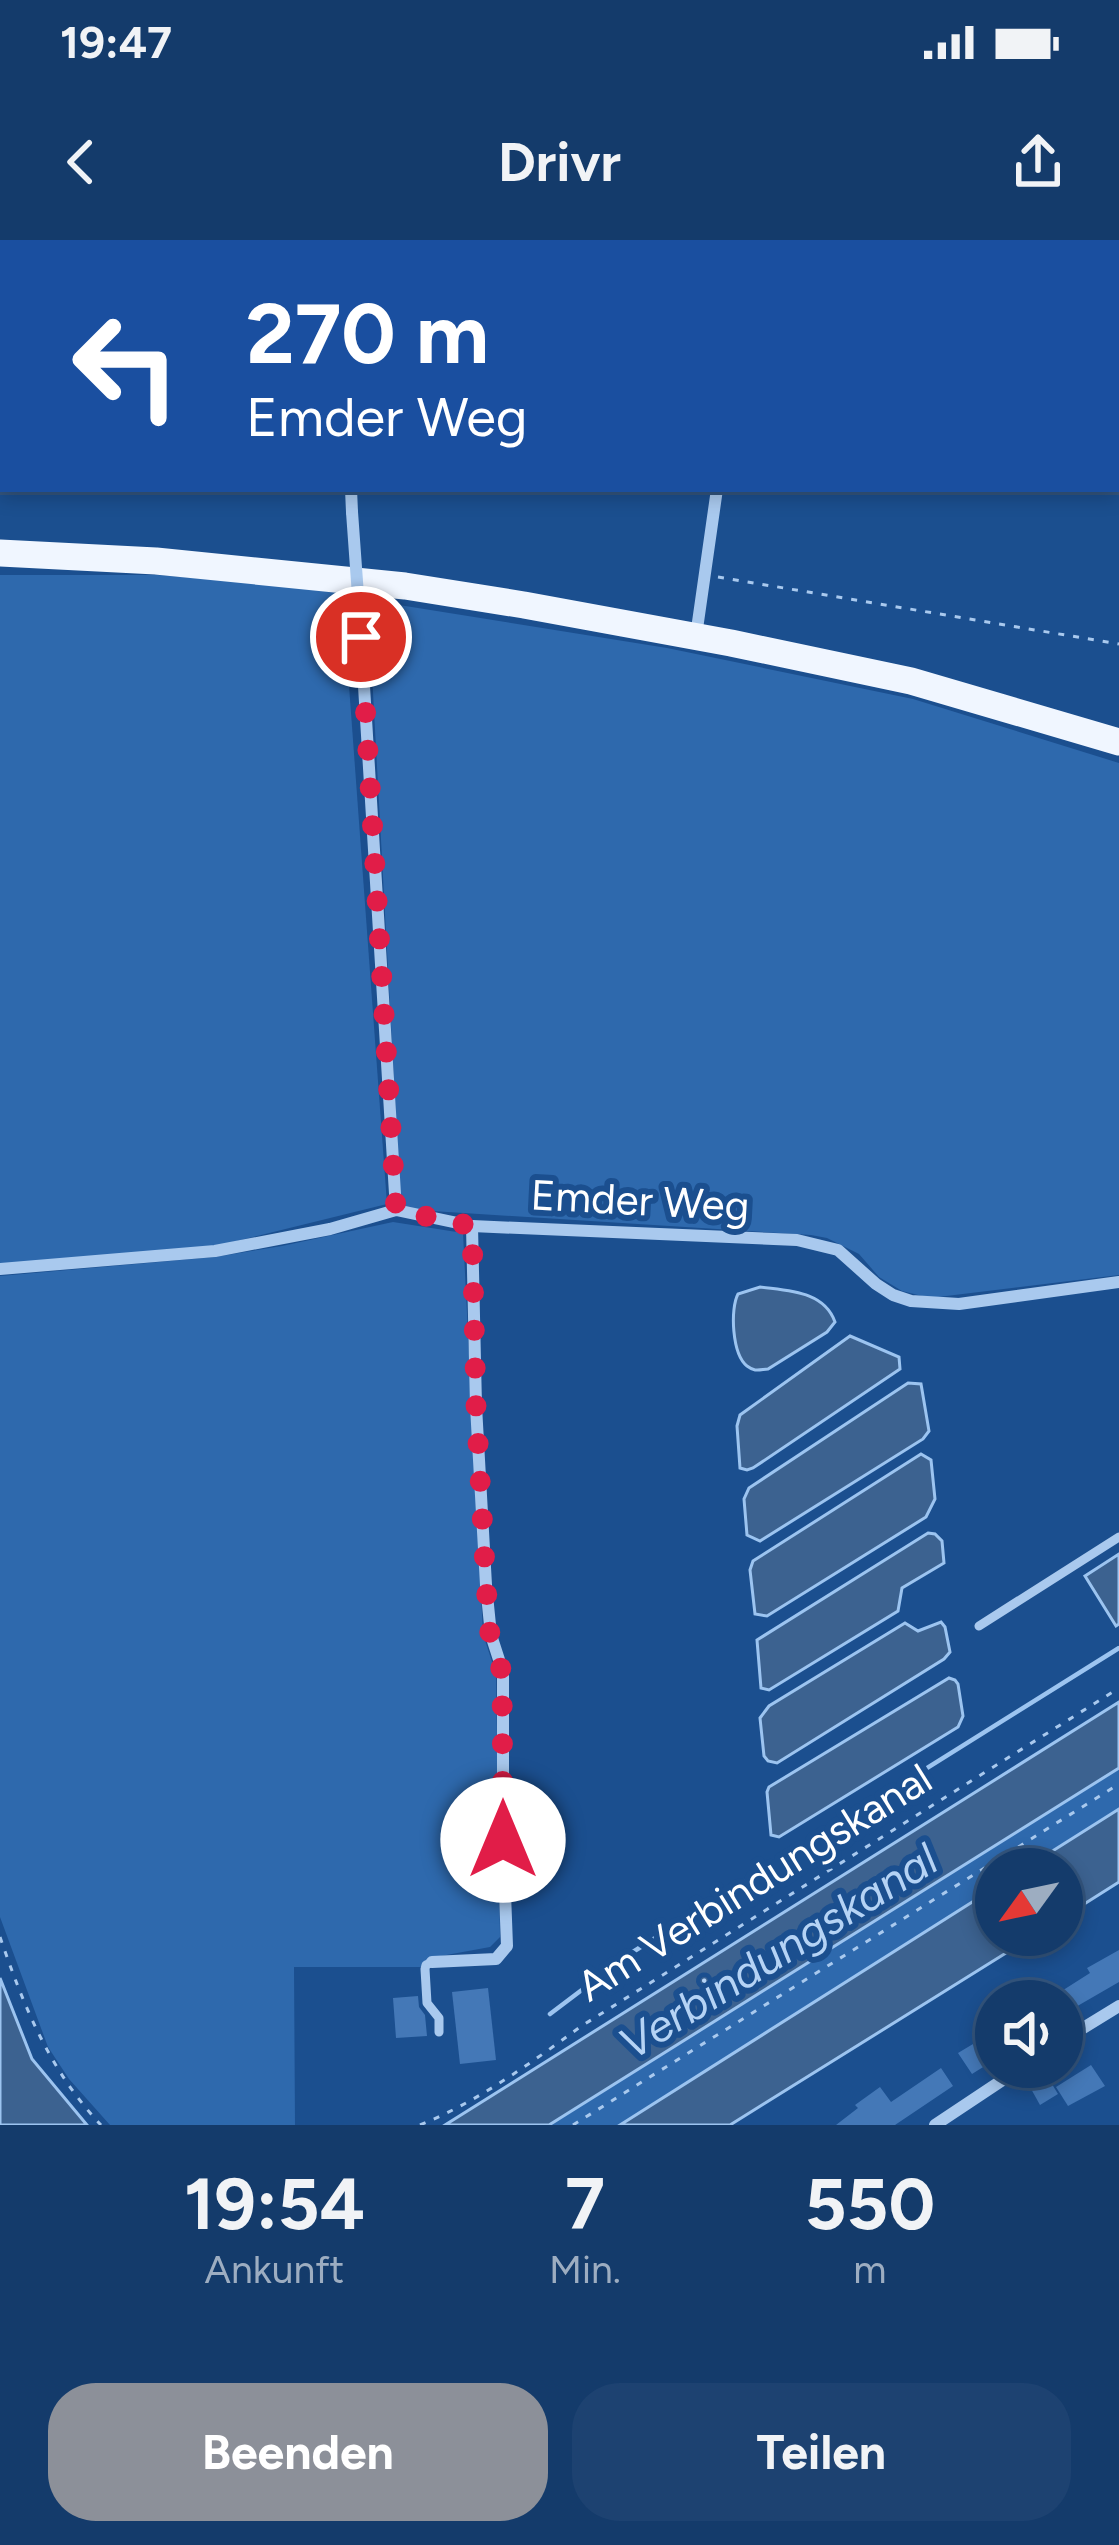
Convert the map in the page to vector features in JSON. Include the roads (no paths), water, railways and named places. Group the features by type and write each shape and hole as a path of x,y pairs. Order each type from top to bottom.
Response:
{"main road":[{"path":"0,553 156,561 405,586 911,681 1119,742"}],"street":[{"path":"351,492 396,1210"},
{"path":"695,637 717,492"},
{"name":"Emder Weg","path":"0,1269 215,1251 331,1229 396,1210 472,1226 797,1240 838,1250 893,1295 927,1304 959,1304 1119,1282"},
{"path":"432,1962 496,1959 507,1946 502,1672 490,1635 486,1585 472,1226"},
{"path":"1083,2028 1119,2006"},
{"path":"935,2125 990,2088"}],"lane":[{"path":"979,1626 1119,1537"},
{"path":"432,1962 424,1971 428,2003 439,2018 439,2032"}],"water":[{"path":"760,1287 814,1298 835,1322 768,1369 757,1370 742,1360 733,1320 738,1294"},
{"path":"850,1336 899,1357 900,1369 753,1468 740,1468 740,1415"},
{"path":"908,1383 921,1384 929,1431 923,1439 760,1541 747,1535 744,1499 749,1488"},
{"path":"921,1454 931,1460 935,1499 926,1517 767,1616 755,1614 753,1561"},
{"path":"928,1533 942,1541 944,1563 902,1588 898,1611 769,1690 761,1688 757,1640"},
{"path":"1119,1554 1119,1624 1116,1626 1085,1576"},
{"path":"941,1622 950,1652 944,1659 777,1763 764,1756 760,1718 769,1706 905,1623 918,1631"},
{"path":"949,1678 958,1684 963,1716 958,1727 779,1837 771,1835 769,1787"},
{"name":"Verbindungskanal","path":"1119,1702 1119,1768 991,1848 975,1848 975,1858 549,2125 445,2125"},
{"path":"1119,1809 1119,1882 1083,1905 1083,1848 1057,1848"},
{"path":"975,1900 975,1956 1001,1956 730,2125 620,2125"},
{"path":"0,1978 32,2059 87,2125 0,2125"}],"waterway":[{"path":"550,2014 628,1955 1119,1648"}]}
